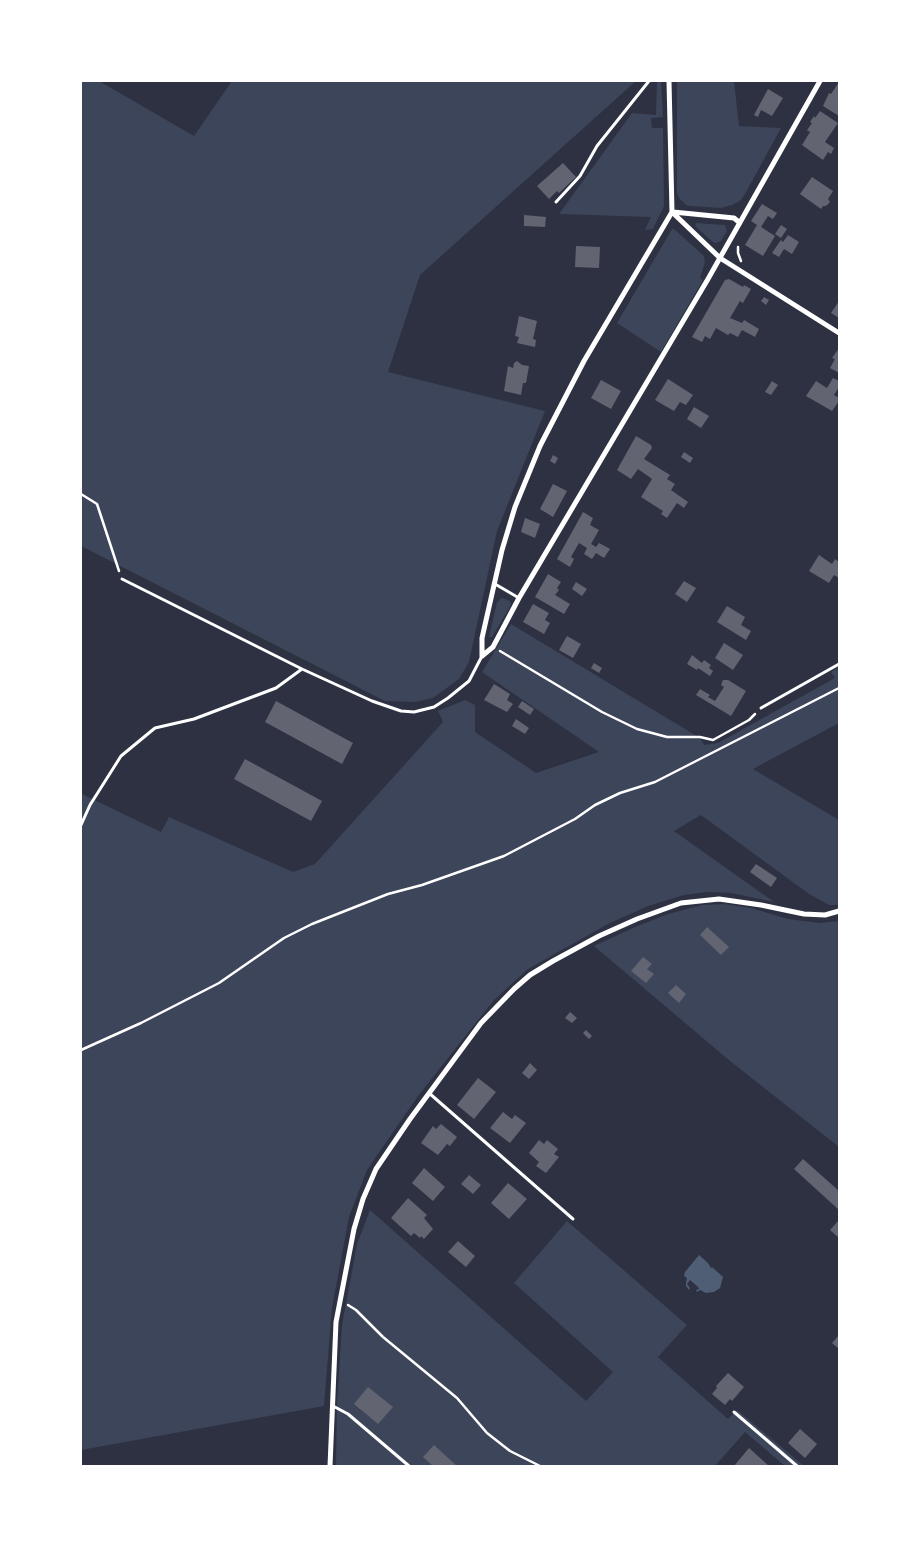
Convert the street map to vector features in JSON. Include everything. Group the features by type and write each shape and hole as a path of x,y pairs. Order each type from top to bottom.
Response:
{"street":[{"path":"482,656 482,638 502,550 515,507 540,446 584,362 672,212 669,81"},
{"path":"482,656 492,647 720,258 820,81"},
{"path":"672,212 734,218 740,223"},
{"path":"672,212 720,258 839,333"},
{"path":"330,1466 336,1322 354,1229 362,1199 376,1169 480,1023 530,975 599,936 637,919 681,903 719,899 804,914 825,915 839,911"}],"lane":[{"path":"556,202 580,176 597,146 649,81"},
{"path":"122,579 302,669 372,701 401,711 414,712 434,708 469,681 482,656"},
{"path":"495,584 519,598"},
{"path":"760,708 839,664"},
{"path":"81,825 90,806 122,756 155,728 194,719 276,688 302,669"},
{"path":"429,1093 573,1219"},
{"path":"332,1406 348,1414 409,1466"},
{"path":"734,1412 797,1466"}],"path":[{"path":"737,243 738,253 742,262"},
{"path":"81,494 97,504 122,579"},
{"path":"492,647 602,712 637,729 667,737 700,737 713,740 749,720 760,708"},
{"path":"81,1050 141,1023 219,983 284,938 312,924 388,894 422,885 504,856 567,823 595,805 620,793 655,782 839,688"},
{"path":"340,1300 356,1310 383,1337 457,1398 486,1433 510,1451 540,1466"}],"shaded area":[{"path":"81,81 99,81 194,136 232,81 636,81 420,275 388,372 545,411 497,531 469,662 459,679 433,698 415,702 385,701 81,546"},
{"path":"661,81 663,117 651,118 652,128 663,128 664,206 653,229 645,230 651,217 559,214 632,113 656,115 657,82"},
{"path":"677,81 734,81 739,126 781,128 745,194 740,201 732,205 721,208 689,206 679,198 677,193"},
{"path":"696,223 725,225 727,231 721,241 716,243 695,226"},
{"path":"672,229 704,256 705,262 700,278 703,280 661,352 617,323"},
{"path":"502,598 510,601 511,605 492,637 489,637 497,602"},
{"path":"511,624 700,738 704,745 718,743 835,678 831,672 839,667 839,723 753,769 839,820 839,905 829,905 809,894 701,815 674,831 774,902 731,893 707,892 684,895 648,906 608,924 528,969 494,1000 418,1096 367,1170 349,1217 332,1308 324,1406 81,1450 82,794 161,832 169,817 293,872 315,864 443,722 438,711 465,700 475,705 475,732 536,773 599,752 482,672"},
{"path":"724,904 751,908 788,919 820,923 839,921 839,1147 730,1061 594,946 668,914 702,905"},
{"path":"370,1210 586,1401 613,1372 514,1283 567,1221 687,1325 658,1357 728,1419 737,1410 804,1466 785,1466 745,1432 715,1466 336,1466 337,1403 342,1325 357,1244"},
{"path":"699,1255 723,1277 720,1288 714,1292 706,1293 700,1290 697,1292 698,1287 690,1280 687,1284 690,1288 689,1290 686,1286 687,1278 684,1276 685,1272"}],"building":[{"path":"839,82 839,116 823,106 829,93 831,94"},
{"path":"768,89 783,98 772,116 761,110 758,117 754,115"},
{"path":"820,111 838,123 825,142 834,148 831,154 828,152 823,160 802,145 810,132 807,130 812,123 810,122"},
{"path":"563,163 576,177 559,193 557,191 549,199 537,186"},
{"path":"812,177 833,191 828,199 830,202 821,209 800,194"},
{"path":"762,204 777,213 773,219 768,216 761,227 775,236 763,256 745,245 757,225 751,221"},
{"path":"524,215 546,217 545,227 524,226"},
{"path":"781,225 787,229 781,238 775,234"},
{"path":"788,235 799,242 792,254 784,249 779,257 772,253 781,240 783,242"},
{"path":"576,246 600,247 599,268 575,267"},
{"path":"729,279 751,289 743,303 740,301 730,318 742,323 744,320 759,329 755,337 742,330 738,337 730,333 728,335 716,328 710,339 705,336 702,342 692,337 725,280"},
{"path":"764,297 769,300 766,305 761,301"},
{"path":"839,301 839,318 831,313"},
{"path":"519,316 537,321 533,339 536,340 535,347 517,343 519,337 515,336"},
{"path":"839,348 839,373 830,368 835,359 832,358"},
{"path":"517,361 522,365 529,366 526,383 523,383 521,395 504,391 508,366 513,368 514,363"},
{"path":"833,378 839,381 839,387 834,395 839,398 839,401 832,411 806,396 816,381 827,388"},
{"path":"668,379 693,395 686,405 680,402 674,411 655,400"},
{"path":"601,380 621,391 611,409 591,398"},
{"path":"772,381 778,385 771,395 765,392"},
{"path":"694,407 709,416 701,428 687,419"},
{"path":"636,436 651,445 652,448 644,459 670,475 667,479 675,484 671,490 688,502 684,508 677,503 667,518 661,514 663,511 641,497 652,479 638,469 631,479 617,470"},
{"path":"684,452 693,458 690,463 681,457"},
{"path":"553,455 558,458 555,464 550,461"},
{"path":"553,484 567,491 553,517 540,509"},
{"path":"583,512 593,518 590,525 599,530 591,544 596,547 599,543 610,549 604,558 596,553 592,559 584,554 587,548 579,543 571,557 574,559 570,567 557,559"},
{"path":"525,518 540,524 535,538 521,532"},
{"path":"819,555 832,564 835,559 839,562 839,578 834,575 829,583 809,571"},
{"path":"548,574 561,582 557,588 559,590 555,595 570,604 564,614 535,597"},
{"path":"684,581 696,588 687,602 675,594"},
{"path":"576,582 587,589 582,596 572,589"},
{"path":"533,604 549,613 545,620 550,623 544,634 523,622"},
{"path":"727,606 745,617 741,625 751,631 746,640 717,622"},
{"path":"567,636 581,644 573,658 559,650"},
{"path":"724,643 743,655 733,670 715,658"},
{"path":"692,655 702,663 704,660 711,665 709,668 713,671 710,676 698,668 697,670 687,664"},
{"path":"594,663 602,668 599,673 591,668"},
{"path":"723,680 728,680 746,691 731,716 696,695 700,689 710,695 708,697 715,701 724,687 721,685"},
{"path":"494,684 510,694 507,700 513,704 507,712 484,700"},
{"path":"276,701 353,743 342,764 265,722"},
{"path":"522,701 534,709 530,715 518,707"},
{"path":"516,719 529,728 525,734 512,726"},
{"path":"245,759 322,801 311,821 234,779"},
{"path":"756,864 777,878 771,887 750,872"},
{"path":"707,927 729,947 721,955 700,935"},
{"path":"643,957 652,964 647,969 654,974 646,983 631,971"},
{"path":"676,985 686,994 679,1003 668,993"},
{"path":"570,1012 577,1018 572,1023 565,1018"},
{"path":"586,1030 592,1036 589,1039 583,1033"},
{"path":"530,1063 537,1070 529,1079 522,1073"},
{"path":"478,1078 496,1092 474,1119 457,1105"},
{"path":"503,1112 512,1119 515,1115 526,1123 510,1143 490,1128"},
{"path":"441,1124 457,1137 450,1146 447,1144 438,1155 421,1143 433,1126 436,1129"},
{"path":"539,1140 544,1144 547,1140 558,1149 554,1154 559,1157 546,1173 536,1166 539,1162 529,1153"},
{"path":"803,1159 839,1191 839,1210 794,1169"},
{"path":"424,1168 445,1187 433,1201 412,1183"},
{"path":"469,1175 481,1185 473,1194 461,1184"},
{"path":"508,1183 527,1199 509,1219 491,1203"},
{"path":"408,1198 427,1215 424,1218 433,1229 424,1239 414,1233 411,1236 391,1218"},
{"path":"839,1220 839,1238 830,1230"},
{"path":"458,1241 475,1256 466,1267 448,1252"},
{"path":"839,1335 839,1349 832,1343"},
{"path":"728,1373 744,1387 732,1401 730,1399 725,1405 712,1394 717,1388 716,1386"},
{"path":"368,1387 393,1407 378,1424 354,1404"},
{"path":"800,1429 817,1444 805,1458 788,1443"},
{"path":"434,1445 457,1466 433,1466 423,1457"},
{"path":"749,1448 769,1466 734,1466"}]}
